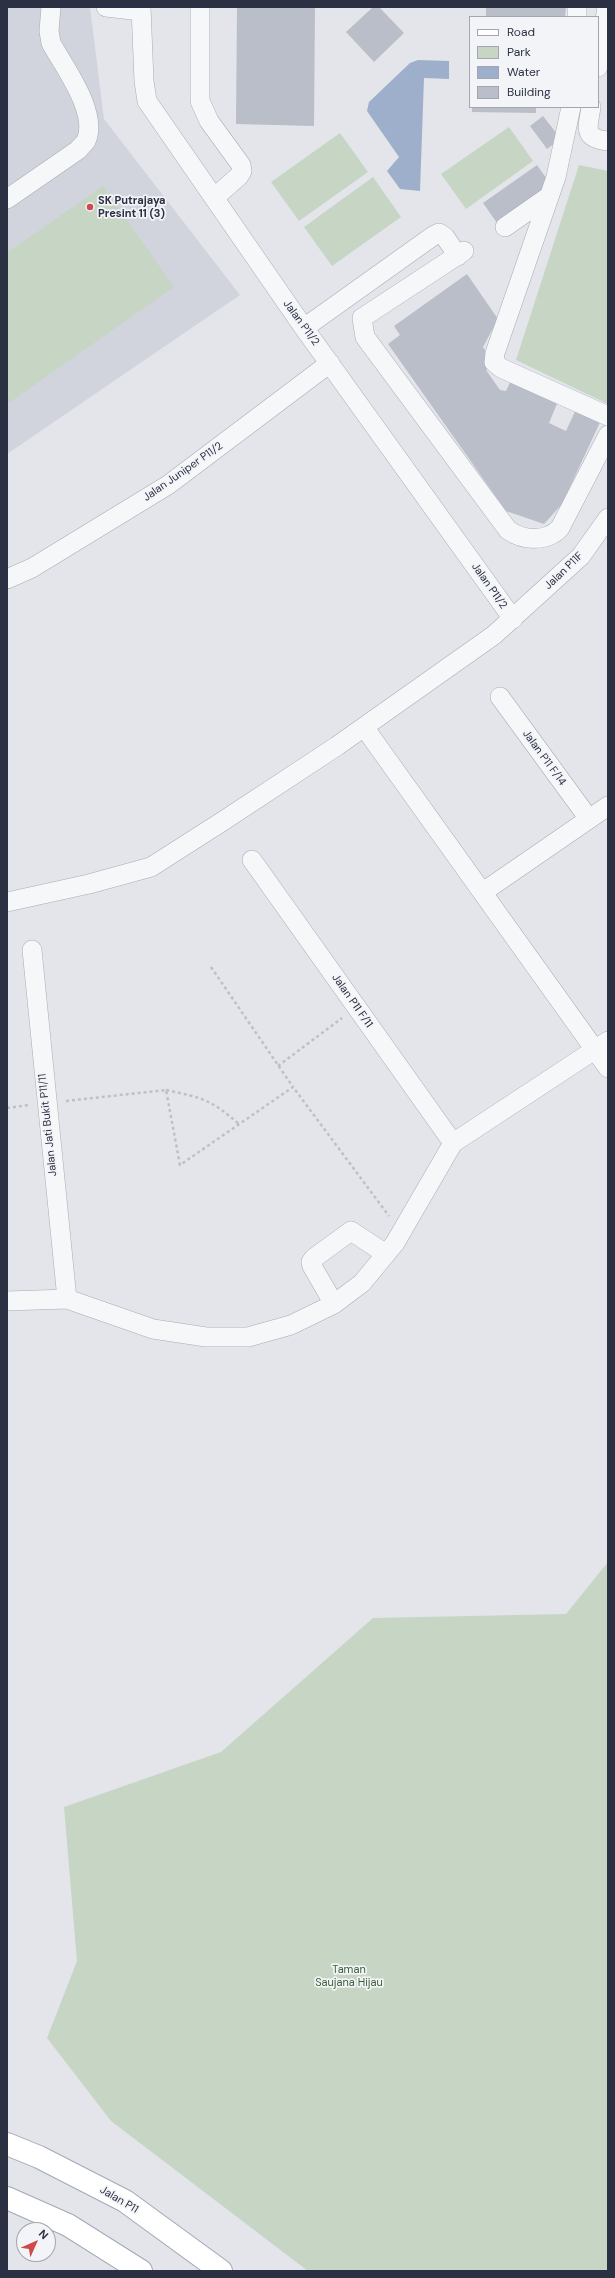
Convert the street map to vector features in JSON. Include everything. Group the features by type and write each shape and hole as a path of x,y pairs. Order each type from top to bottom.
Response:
{"main road":[{"name":"Jalan P11","path":"7,2144 39,2157 125,2201 221,2271"},
{"path":"7,2198 68,2225 141,2271"}],"street":[{"path":"7,199 78,150 86,141 88,131 86,108 51,43 49,31 51,7"},
{"path":"106,7 141,9"},
{"path":"200,7 200,101 209,121 241,165 242,171 239,176 214,198"},
{"path":"599,60 607,7"},
{"name":"Jalan P11/2","path":"141,9 144,81 147,101 304,328 513,619"},
{"path":"571,108 560,161 495,352 494,362 501,368 608,416"},
{"path":"592,108 588,129 590,135 596,140 608,141"},
{"path":"505,227 548,197"},
{"path":"304,328 439,233 461,253 362,318"},
{"path":"345,300 362,318 365,337 502,523 515,536 546,539 560,528 608,434"},
{"name":"Jalan Juniper P11/2","path":"7,579 32,568 168,485 330,364"},
{"name":"Jalan P11F","path":"7,902 89,884 151,866 364,727 513,619 581,556 608,518"},
{"name":"Jalan P11 F/14","path":"500,697 589,819"},
{"path":"364,727 483,892 601,1045 608,1068"},
{"path":"483,892 608,806"},
{"name":"Jalan P11 F/11","path":"252,860 452,1143"},
{"name":"Jalan Jati Bukit P11/11","path":"32,950 46,1103 67,1299"},
{"path":"7,1302 67,1299 153,1329 206,1337 248,1337 291,1325 334,1304 362,1283 401,1233 452,1143 601,1045"},
{"path":"334,1304 312,1266 314,1258 352,1231 386,1254"}],"path":[{"path":"211,967 278,1066 401,1233"},
{"path":"278,1066 343,1017"},
{"path":"166,1090 180,1165 293,1087"},
{"path":"7,1108 166,1090 199,1097 212,1102 239,1124"}],"shaded area":[{"name":"SK Putrajaya Presint 11 (3)","path":"7,7 90,7 104,119 240,295 7,454"}],"green space":[{"path":"509,127 533,161 466,209 441,174"},
{"path":"340,133 368,172 299,221 271,182"},
{"path":"579,165 608,171 608,404 516,360"},
{"path":"373,177 401,217 332,266 304,227"},
{"path":"103,186 174,287 7,404 7,253"},
{"name":"Taman Saujana Hijau","path":"608,1562 608,2271 308,2271 111,2121 47,2038 77,1961 64,1807 221,1752 373,1618 566,1614"}],"water":[{"path":"418,60 449,61 449,79 424,78 420,191 400,189 387,171 399,157 367,111 369,102 410,63"}],"building":[{"path":"237,7 315,7 314,126 236,124"},
{"path":"373,7 379,7 404,33 374,62 346,32"},
{"path":"486,7 566,7 565,16 486,16"},
{"path":"472,108 536,108 536,113 472,112"},
{"path":"543,116 561,139 547,149 530,126"},
{"path":"537,165 551,185 497,223 483,203"},
{"path":"467,274 498,319 483,347 493,363 486,370 500,390 506,391 512,378 559,399 549,423 566,431 577,407 602,418 562,504 544,524 506,511 388,344 400,335 394,326"}],"place":[{"name":"SK Putrajaya Presint 11 (3)","path":"90,207"}]}
